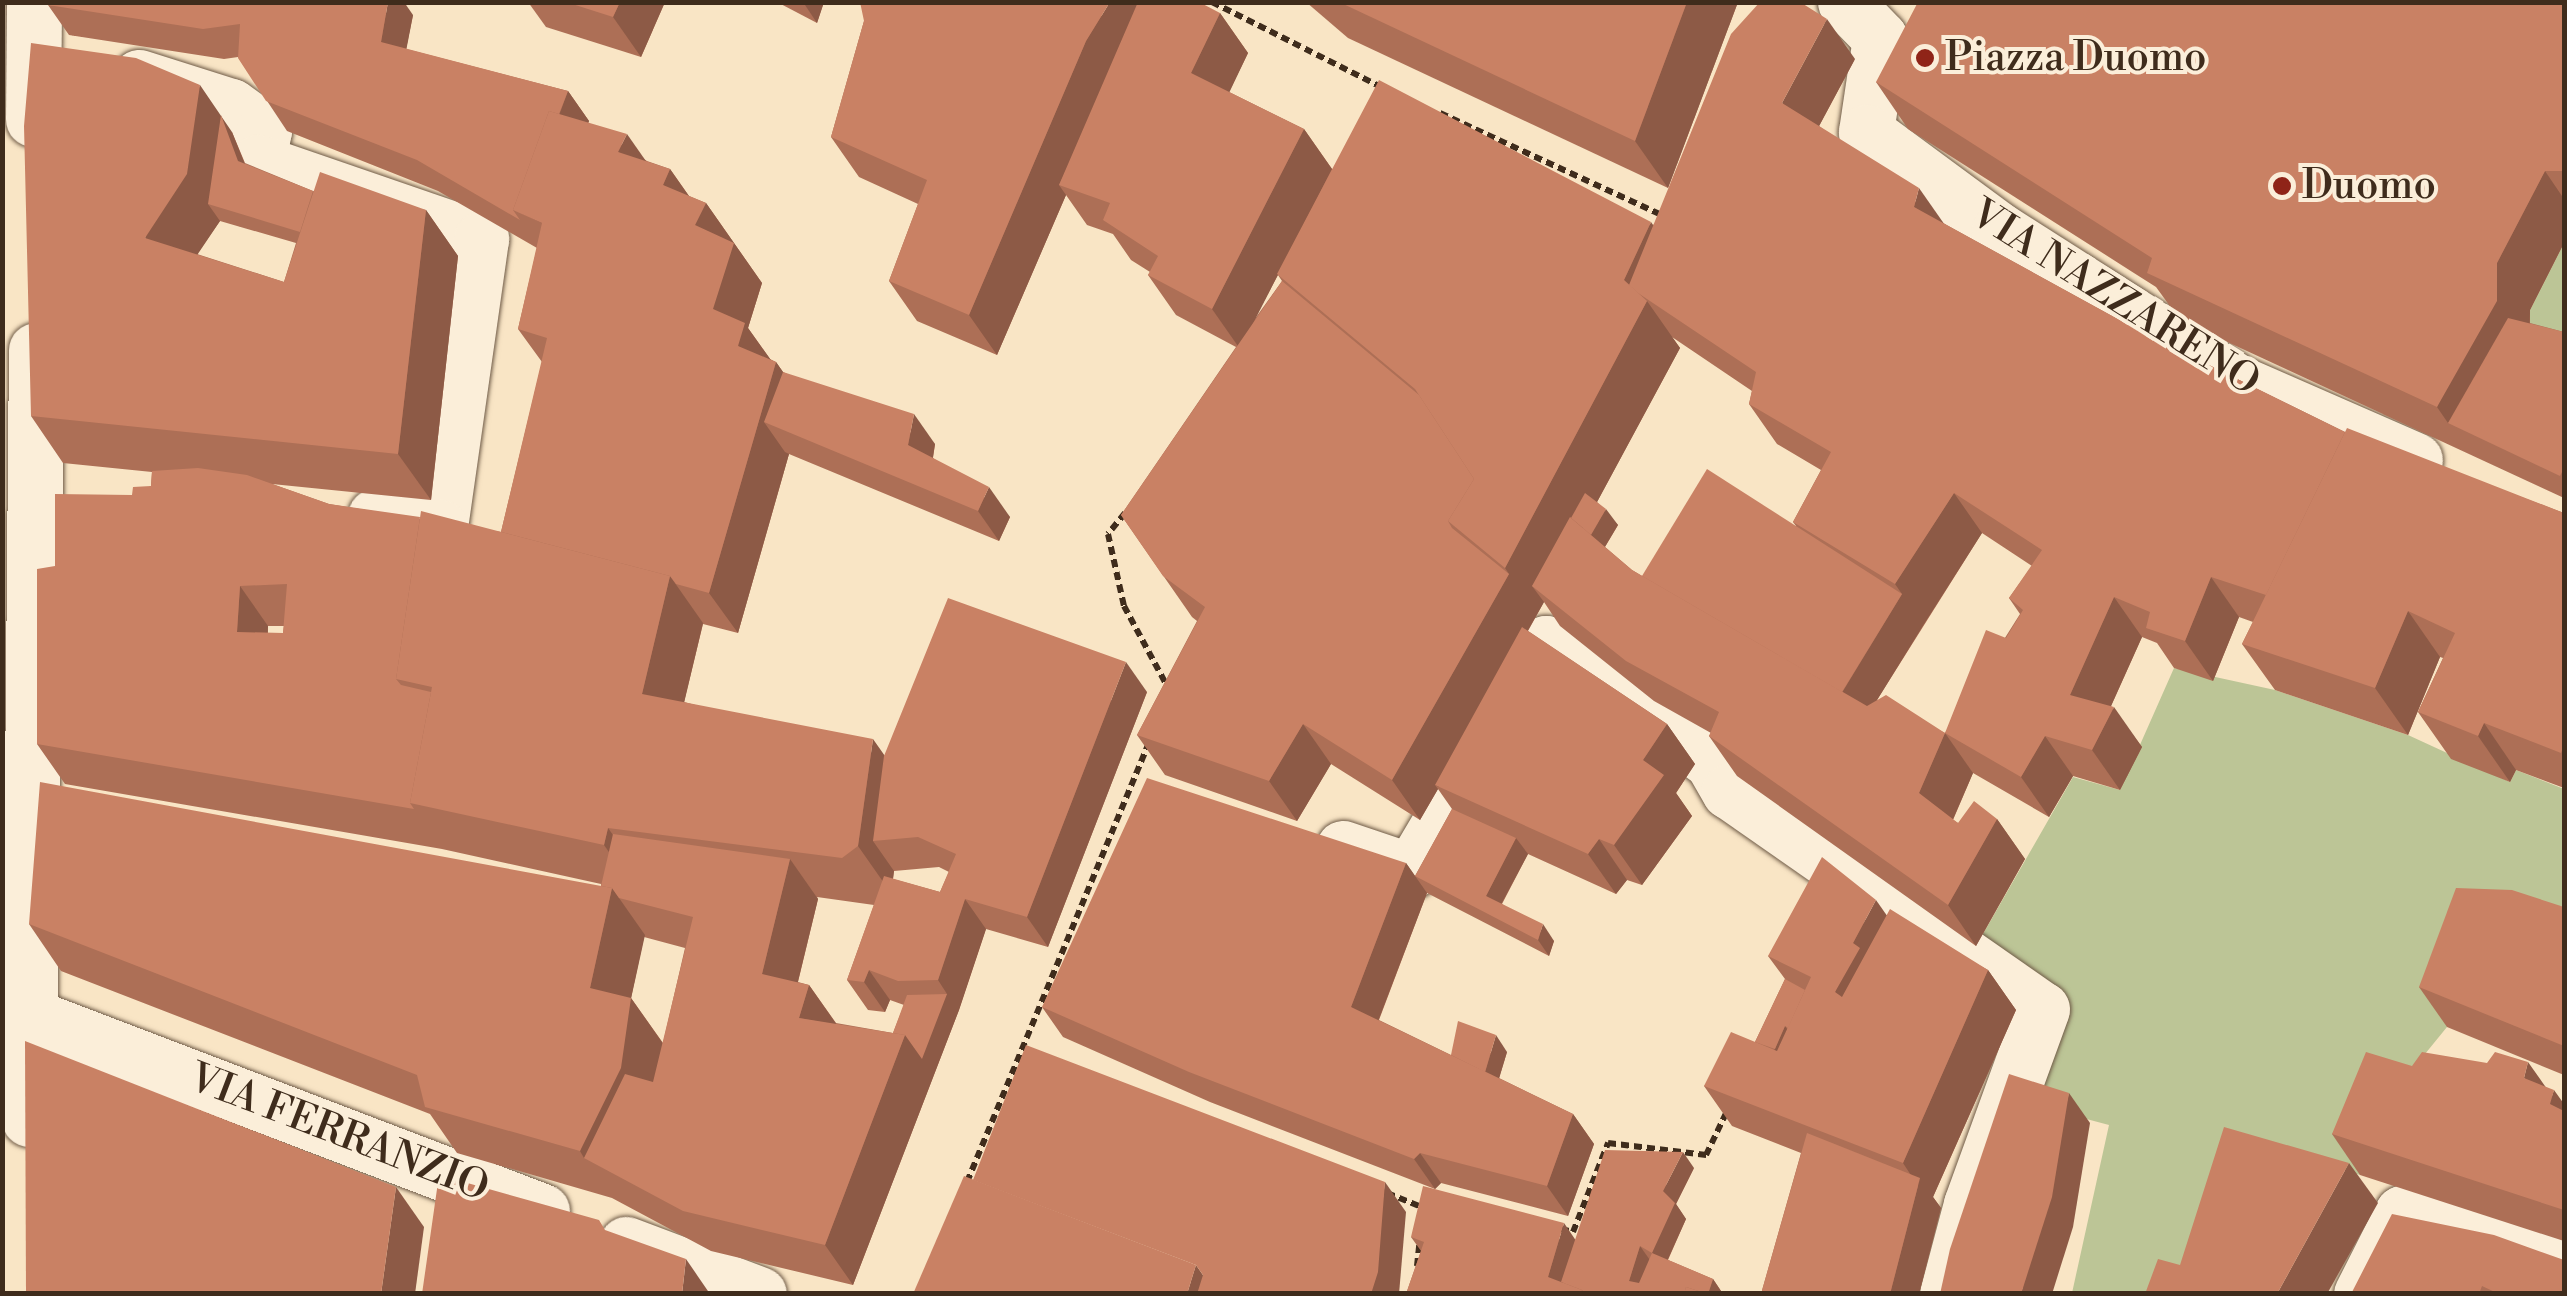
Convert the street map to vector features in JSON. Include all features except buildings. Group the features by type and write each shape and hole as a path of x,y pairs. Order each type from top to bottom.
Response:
{"street":[{"path":"32,172 34,2"},
{"name":"VIA NAZZARENO","path":"1845,2 1880,38 1866,132 1999,230 2239,382 2469,484"},
{"path":"33,62 138,77 231,106 264,130 258,162 481,239 440,527 326,507"},
{"path":"28,1170 38,512 34,292"},
{"path":"38,512 94,508"},
{"path":"1302,833 1411,872 1546,643 1576,664 1712,762 1729,791 2042,1008 1971,1204 1947,1294"},
{"name":"VIA FERRANZIO","path":"31,1016 759,1294"},
{"path":"2362,1294 2402,1214 2564,1266"}],"path":[{"path":"1212,2 1396,95"},
{"path":"1430,109 1532,150 1672,220"},
{"path":"1132,504 1108,534 1124,606 1168,682 1162,701"},
{"path":"965,1187 1150,738"},
{"path":"1025,1046 1043,1053"},
{"path":"1555,1228 1573,1232 1608,1143 1706,1155 1730,1106"},
{"path":"1368,1185 1422,1207 1435,1206"},
{"path":"1416,1273 1422,1207"}],"green space":[{"path":"2564,243 2564,357 2529,348 2530,310"},
{"path":"2174,668 2275,690 2408,735 2510,782 2516,770 2564,789 2564,938 2447,1027 2394,1092 2360,1175 2237,1134 2176,1293 2072,1293 2109,1125 2030,1104 1976,946 2073,777 2120,790"}],"place":[{"name":"Piazza Duomo","path":"1925,58"},
{"name":"Duomo","path":"2282,186"}]}
